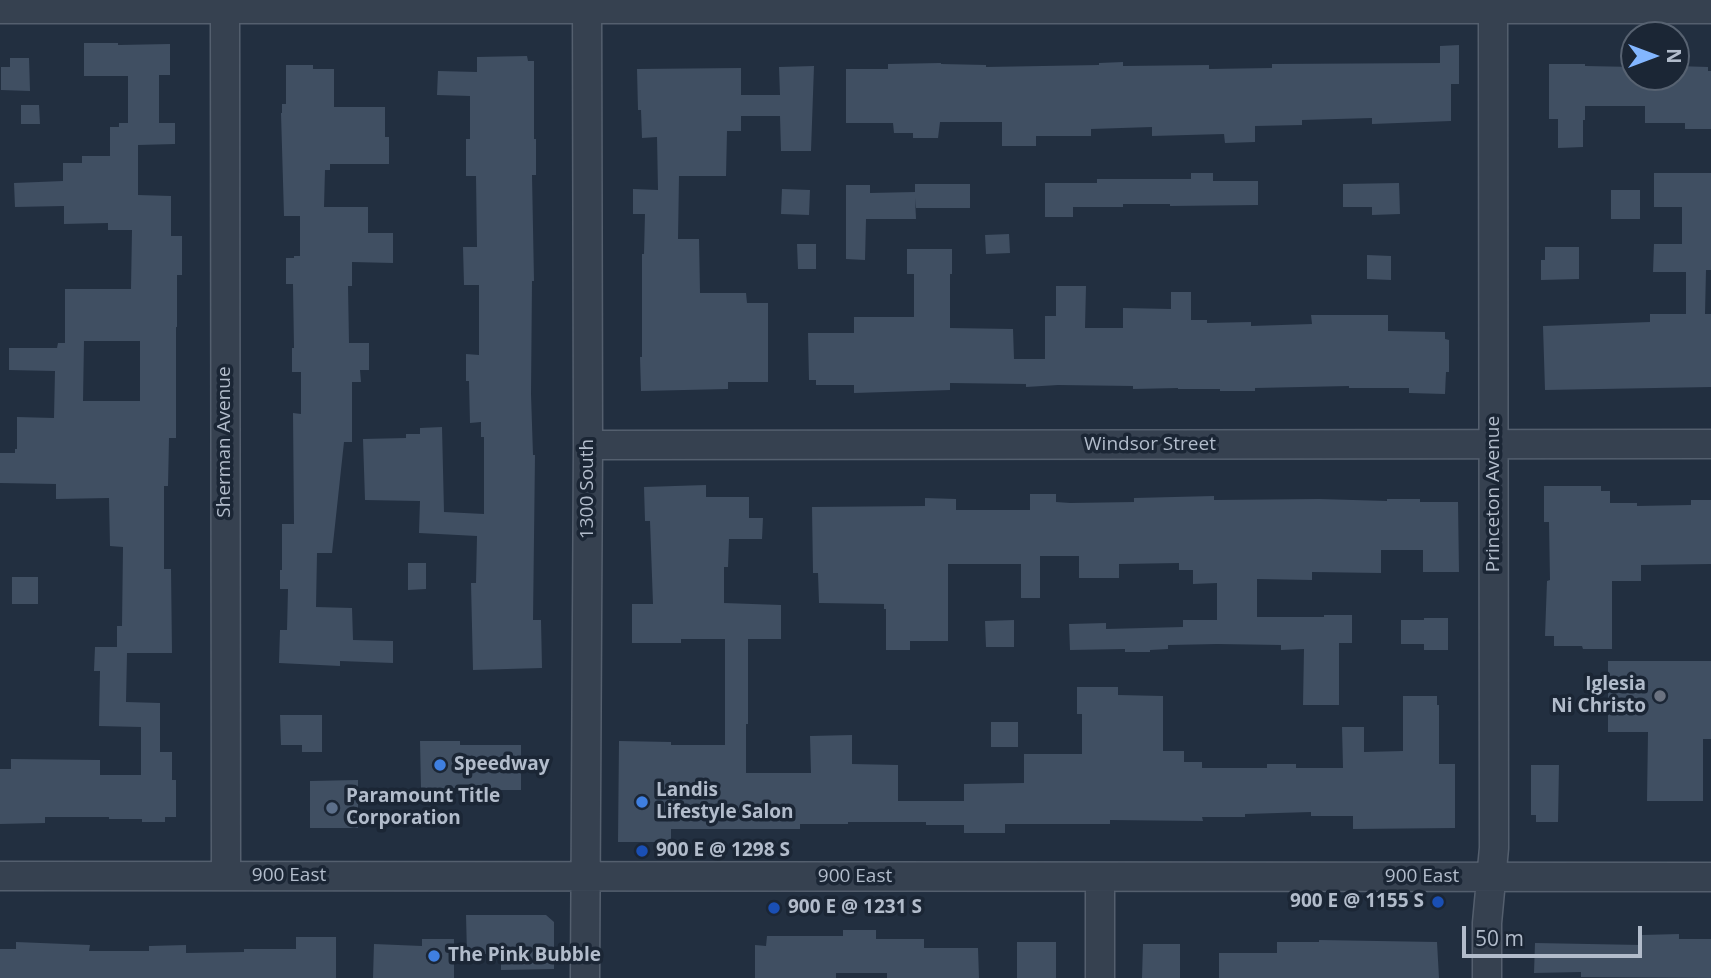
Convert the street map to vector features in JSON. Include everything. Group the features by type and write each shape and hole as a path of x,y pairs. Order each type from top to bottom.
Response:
{"street":[{"path":"0,9 587,4 1242,5 1493,9 1651,5 1711,9"},
{"name":"1300 South","path":"585,978 587,4"},
{"name":"Sherman Avenue","path":"225,9 226,876"},
{"name":"Princeton Avenue","path":"1487,978 1487,923 1494,848 1493,9"},
{"name":"Windsor Street","path":"588,445 1711,444"},
{"name":"900 East","path":"0,876 1711,877"},
{"path":"1100,978 1101,877"}],"building":[{"path":"84,43 170,44 170,75 159,75 159,123 175,123 175,144 138,145 138,195 171,196 171,236 182,236 182,275 177,275 176,438 169,438 168,486 164,486 164,569 171,569 172,653 127,653 126,702 160,703 160,752 172,752 172,780 176,780 176,817 165,817 165,822 142,822 142,819 109,817 45,817 45,823 0,824 0,769 11,769 11,759 100,760 100,775 141,775 141,727 99,726 100,671 94,671 95,647 117,647 117,626 122,626 123,547 110,546 109,498 56,499 56,484 0,483 0,453 15,453 17,449 17,417 54,418 55,371 9,370 9,348 57,348 58,343 65,343 65,289 131,289 132,230 108,230 108,223 64,224 64,206 15,207 14,183 63,181 63,163 82,163 82,156 110,156 110,127 128,123 128,76 84,76","holes":["84,341 140,341 140,401 83,401"]},
{"path":"1459,45 1459,84 1451,84 1451,121 1372,124 1372,118 1302,120 1302,125 1255,126 1255,142 1225,143 1224,134 1152,136 1152,127 1091,129 1091,136 1036,136 1036,146 1002,146 1002,122 940,122 938,138 913,138 913,133 894,133 893,123 846,123 846,69 888,69 888,64 941,63 986,67 1099,65 1123,62 1123,66 1209,65 1209,69 1272,68 1272,64 1440,63 1440,46"},
{"path":"527,56 528,61 534,61 536,139 536,175 532,175 534,281 531,394 535,455 533,620 541,620 542,668 473,670 471,583 476,583 477,536 419,533 420,501 365,500 363,439 406,438 406,434 420,434 420,428 442,427 444,512 484,514 484,437 481,437 481,422 470,423 469,381 466,381 466,354 479,355 479,285 464,285 463,247 477,247 476,176 466,176 466,139 470,139 470,96 437,95 438,71 477,72 477,57"},
{"path":"10,58 29,58 30,91 1,90 1,67 10,67"},
{"path":"1549,64 1620,67 1620,91 1690,91 1690,66 1708,67 1708,71 1711,71 1711,129 1685,129 1685,123 1645,123 1645,106 1585,106 1583,147 1558,148 1558,119 1549,119"},
{"path":"286,65 313,65 313,69 334,69 334,107 385,107 385,137 389,137 389,164 330,164 330,170 325,170 324,207 368,207 368,233 393,233 393,263 352,262 352,286 348,286 349,343 369,343 369,370 360,370 361,382 352,382 352,442 344,442 332,553 317,553 316,607 352,608 353,640 393,641 393,663 340,661 340,666 279,663 280,630 287,630 288,589 280,589 282,524 294,524 293,413 301,414 301,372 292,372 293,284 286,284 286,258 300,256 300,216 284,216 281,113 282,104 286,104"},
{"path":"814,66 811,151 781,151 780,116 741,116 741,131 727,131 726,176 679,176 678,239 699,239 700,293 746,293 747,303 768,303 768,382 728,382 728,389 641,391 645,214 633,214 633,189 658,190 657,137 642,138 637,69 741,68 741,95 780,95 779,67"},
{"path":"21,105 39,105 40,124 21,124"},
{"path":"1191,173 1213,173 1213,181 1258,181 1258,205 1123,204 1123,207 1073,207 1073,217 1045,217 1045,183 1097,183 1097,179 1191,179"},
{"path":"1654,173 1711,173 1711,270 1706,270 1705,314 1711,314 1711,387 1545,390 1543,326 1650,322 1650,314 1686,314 1686,272 1653,272 1654,244 1682,244 1682,207 1654,207"},
{"path":"1399,183 1400,214 1372,215 1372,207 1343,207 1343,184"},
{"path":"915,184 970,184 970,208 916,208 915,198 916,219 866,219 865,260 846,259 846,185 870,185 870,193 915,192"},
{"path":"782,189 810,190 809,215 781,214"},
{"path":"1611,190 1640,190 1640,219 1611,219"},
{"path":"1009,234 1010,253 986,254 985,235"},
{"path":"797,244 816,244 816,269 798,269"},
{"path":"1545,247 1579,247 1579,279 1541,280 1541,260 1545,260"},
{"path":"907,249 952,249 950,328 1013,329 1014,359 1045,359 1045,316 1056,316 1056,286 1086,286 1085,328 1123,328 1123,308 1171,309 1171,292 1191,292 1191,320 1207,320 1207,323 1251,322 1251,326 1312,324 1311,315 1388,315 1388,331 1445,332 1445,339 1449,340 1449,372 1446,372 1445,394 1409,393 1409,388 1349,386 1220,391 1133,389 1133,386 1026,387 1026,384 950,383 950,390 854,393 854,385 816,385 816,380 809,380 808,333 854,333 854,317 914,317 914,274 907,274"},
{"path":"1367,255 1391,256 1391,280 1367,279"},
{"path":"706,485 706,497 749,497 749,518 763,518 762,539 729,539 728,567 724,567 724,603 781,605 781,639 748,639 746,773 811,773 810,736 852,735 852,764 898,765 898,801 964,801 964,784 1024,783 1024,754 1082,754 1082,714 1077,714 1077,687 1118,687 1118,695 1163,696 1163,751 1184,751 1184,762 1202,762 1202,768 1267,768 1267,764 1296,764 1296,768 1343,768 1342,727 1364,727 1364,752 1403,751 1403,696 1437,696 1439,764 1455,764 1455,828 1353,829 1353,816 1311,816 1311,812 1202,817 1203,821 1110,820 1110,824 1005,824 1005,833 964,833 964,825 926,825 926,822 800,824 800,829 671,829 671,842 618,842 619,741 725,745 725,639 681,639 681,643 632,643 632,604 653,604 650,521 645,521 644,487"},
{"path":"1544,486 1601,486 1601,491 1610,491 1610,503 1637,503 1637,506 1691,505 1691,500 1711,500 1711,564 1641,565 1641,581 1612,581 1612,649 1554,646 1554,636 1545,636 1547,581 1550,580 1549,522 1544,522"},
{"path":"1030,494 1056,494 1056,502 1070,503 1134,502 1134,498 1214,496 1214,500 1420,499 1420,502 1458,502 1459,572 1423,572 1423,550 1381,550 1381,573 1312,572 1312,580 1257,579 1257,617 1352,615 1352,643 1339,643 1339,705 1303,705 1304,649 1281,650 1281,645 1217,644 1168,645 1168,649 1150,652 1125,652 1125,649 1070,650 1069,624 1106,623 1106,629 1183,627 1183,620 1217,620 1217,583 1193,584 1193,570 1179,570 1179,563 1119,564 1119,578 1079,578 1079,556 1040,556 1040,598 1021,598 1021,564 948,564 948,641 910,641 910,650 886,650 884,604 819,603 818,573 813,573 812,507 925,506 925,498 956,499 956,510 1030,510"},
{"path":"408,563 426,563 426,589 408,590"},
{"path":"12,577 38,577 38,604 12,604"},
{"path":"1448,618 1448,650 1424,650 1424,644 1401,644 1401,620"},
{"path":"1014,620 1014,647 986,647 985,621"},
{"name":"Iglesia Ni Christo","path":"1608,661 1711,661 1711,739 1703,739 1703,801 1647,801 1648,732 1608,732"},
{"path":"280,715 322,715 322,752 302,752 302,745 281,745"},
{"path":"991,722 1018,722 1018,747 991,747"},
{"path":"420,741 460,741 460,745 521,745 521,790 421,789"},
{"path":"1531,765 1559,765 1558,822 1536,822 1536,815 1531,815"},
{"path":"358,780 358,828 310,828 310,781"},
{"path":"466,915 546,915 554,922 554,969 501,970 501,954 467,954"},
{"path":"843,930 876,930 876,939 924,939 924,948 978,948 979,978 887,978 887,973 836,973 836,978 755,978 755,945 766,946 767,936 843,936"},
{"path":"1679,934 1679,939 1711,939 1711,978 1581,977 1581,972 1534,973 1535,943 1642,945 1642,935"},
{"path":"296,937 336,937 336,978 0,978 0,949 16,949 16,942 90,945 89,951 149,951 149,946 186,945 186,953 244,952 244,949 296,949"},
{"path":"422,939 454,939 454,978 373,978 374,944 422,946"},
{"path":"1017,942 1056,942 1056,978 1017,978"},
{"path":"1277,942 1437,942 1439,978 1219,978 1219,953 1277,953"},
{"path":"1143,944 1180,944 1180,978 1142,978"}],"place":[{"name":"Iglesia Ni Christo","path":"1660,696"},
{"name":"Speedway","path":"440,765"},
{"name":"Landis Lifestyle Salon","path":"642,802"},
{"name":"Paramount Title Corporation","path":"332,808"},
{"name":"900 E @ 1298 S","path":"642,851"},
{"name":"900 E @ 1155 S","path":"1438,902"},
{"name":"900 E @ 1231 S","path":"774,908"},
{"name":"The Pink Bubble","path":"434,956"}]}
